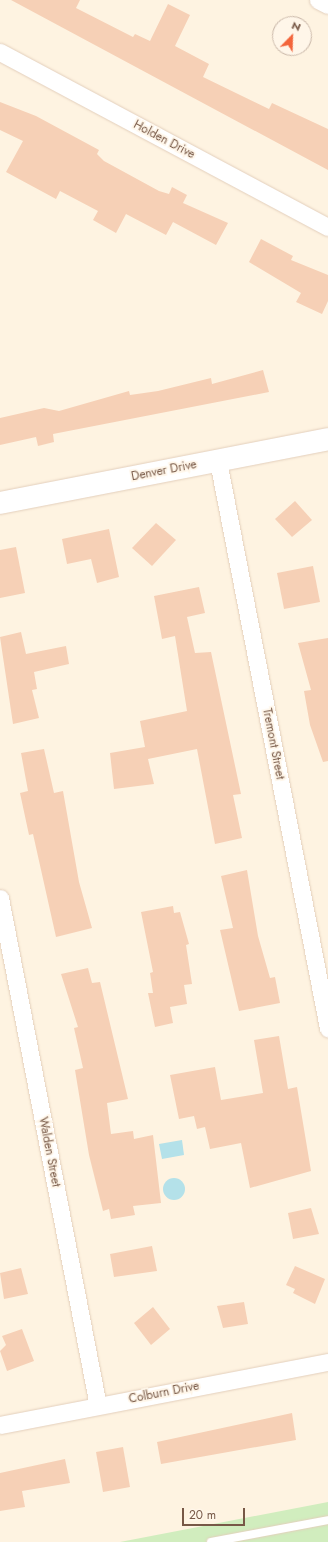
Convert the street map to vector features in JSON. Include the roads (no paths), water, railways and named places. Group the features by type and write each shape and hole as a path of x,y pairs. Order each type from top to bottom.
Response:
{"street":[{"path":"318,0 328,6"},
{"name":"Holden Drive","path":"0,52 328,227"},
{"name":"Denver Drive","path":"0,503 328,439"},
{"name":"Tremont Street","path":"218,460 328,1028"},
{"name":"Walden Street","path":"0,898 98,1406"},
{"name":"Colburn Drive","path":"0,1425 328,1362"}],"lane":[{"path":"211,1542 328,1520"}],"water":[{"path":"182,1140 184,1155 162,1159 159,1144"},
{"path":"174,1178 182,1181 185,1189 182,1197 174,1200 166,1197 163,1189 166,1181"}]}
